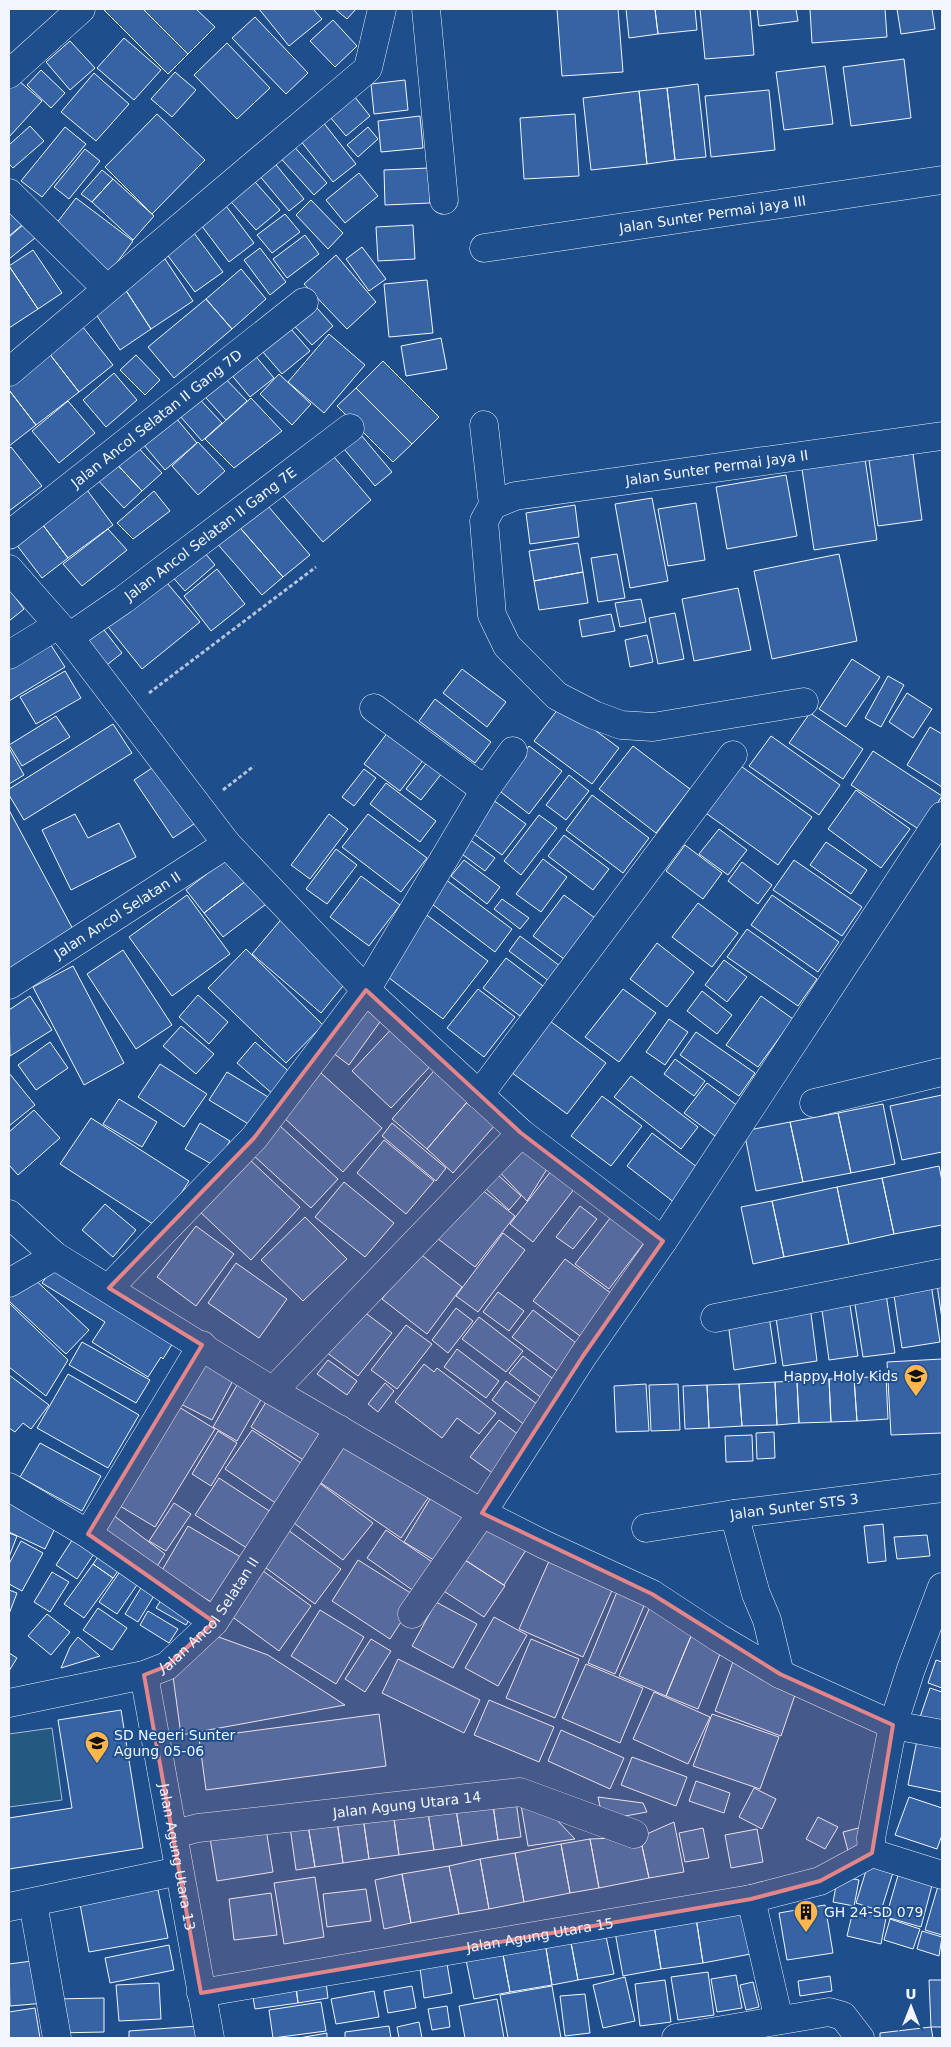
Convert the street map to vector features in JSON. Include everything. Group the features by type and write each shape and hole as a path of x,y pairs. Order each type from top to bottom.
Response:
{"street":[{"path":"9,74 81,9"},
{"path":"9,372 106,288 364,72 368,68 382,9"},
{"path":"426,9 444,200"},
{"name":"Jalan Sunter Permai Jaya III","path":"484,248 942,180"},
{"path":"9,193 106,288"},
{"name":"Jalan Ancol Selatan II Gang 7D","path":"9,535 304,302"},
{"path":"484,425 493,505 484,521 492,616 507,646 557,696 594,715 621,725 653,727 804,702"},
{"name":"Jalan Ancol Selatan II Gang 7E","path":"9,655 63,631 123,600 350,428"},
{"name":"Jalan Sunter Permai Jaya II","path":"493,505 515,496 942,436"},
{"path":"9,569 63,631 227,844 366,990 521,1133 663,1241"},
{"path":"374,708 486,790"},
{"path":"109,1288 254,1138 366,990 486,790 513,751"},
{"path":"479,1095 733,755"},
{"path":"412,1614 482,1513 583,1356 663,1241 942,816"},
{"name":"Jalan Ancol Selatan II","path":"9,985 227,844"},
{"path":"814,1102 942,1072"},
{"path":"273,1391 521,1133"},
{"path":"9,1214 55,1256 273,1391 482,1513 543,1544 652,1594 718,1638 780,1674 893,1725 942,1734"},
{"path":"9,1283 55,1256"},
{"path":"715,1318 942,1273"},
{"path":"88,1534 202,1346"},
{"name":"Jalan Ancol Selatan II","path":"9,1703 144,1675 167,1666 214,1622 340,1429"},
{"path":"9,1486 88,1534 214,1622"},
{"name":"Jalan Sunter STS 3","path":"646,1528 734,1514 942,1488"},
{"path":"734,1514 756,1594 769,1628 780,1674"},
{"path":"942,1587 911,1669 893,1725 871,1838 872,1853 942,1875"},
{"name":"Jalan Agung Utara 13","path":"144,1675 210,2038"},
{"name":"Jalan Agung Utara 14","path":"174,1834 198,1828 520,1792 634,1834"},
{"name":"Jalan Agung Utara 15","path":"201,1993 751,1899 820,1881 872,1853"},
{"path":"57,2038 21,1905 179,1871"},
{"path":"751,1899 779,2020"},
{"path":"676,2038 829,2012 843,2016 860,2038"}],"path":[{"path":"125,711 316,567"}],"highlighted area":[{"path":"366,990 521,1133 663,1241 583,1356 482,1513 652,1594 780,1674 893,1725 872,1853 820,1881 751,1899 201,1993 144,1675 167,1666 214,1622 88,1534 202,1345 109,1288 254,1138"}],"shaded area":[{"path":"52,1728 62,1800 9,1807 9,1734"}],"building":[{"path":"103,9 143,9 188,54 168,74"},
{"path":"143,9 196,9 215,27 188,54"},
{"path":"259,9 313,9 322,19 289,46"},
{"path":"335,9 356,9 347,19"},
{"path":"557,9 618,9 623,72 562,76"},
{"path":"626,9 655,9 658,34 629,38"},
{"path":"655,9 695,9 697,30 658,34"},
{"path":"700,9 750,9 754,55 705,59"},
{"path":"757,9 796,9 798,21 759,26"},
{"path":"810,9 885,9 887,37 812,43"},
{"path":"897,9 932,9 935,29 901,34"},
{"path":"255,17 308,73 286,94 232,38"},
{"path":"333,20 357,46 335,67 310,41"},
{"path":"124,38 161,70 134,100 97,68"},
{"path":"70,41 95,68 70,90 46,62"},
{"path":"227,43 270,88 237,119 194,75"},
{"path":"904,59 911,118 851,126 843,67"},
{"path":"825,66 833,124 784,130 776,72"},
{"path":"41,70 65,93 51,108 27,85"},
{"path":"175,72 196,90 172,117 151,99"},
{"path":"94,73 129,104 96,141 61,112"},
{"path":"18,80 42,101 9,137 9,89"},
{"path":"405,80 408,110 374,114 371,84"},
{"path":"698,84 706,157 675,160 667,88"},
{"path":"667,88 675,160 647,164 639,91"},
{"path":"769,90 775,150 711,157 705,96"},
{"path":"350,91 370,116 346,136 325,111"},
{"path":"639,91 647,164 591,170 583,98"},
{"path":"157,114 205,160 152,214 105,167"},
{"path":"575,114 579,176 524,179 520,118"},
{"path":"420,116 423,148 381,152 378,121"},
{"path":"319,117 356,164 333,182 296,135"},
{"path":"30,126 44,141 13,168 9,164 9,145"},
{"path":"65,127 86,144 42,197 21,181"},
{"path":"368,127 378,139 358,157 347,145"},
{"path":"289,141 327,183 314,195 275,152"},
{"path":"85,149 100,161 69,199 54,187"},
{"path":"268,155 304,199 289,211 253,168"},
{"path":"429,168 430,203 385,205 384,170"},
{"path":"102,170 113,179 92,202 81,194"},
{"path":"359,173 378,196 345,223 326,200"},
{"path":"248,174 280,210 256,230 225,195"},
{"path":"113,179 154,216 133,240 92,202"},
{"path":"9,195 29,219 9,236"},
{"path":"76,198 133,241 109,273 52,229"},
{"path":"220,198 254,243 229,262 195,217"},
{"path":"311,200 343,233 328,249 296,215"},
{"path":"285,214 300,232 272,253 257,235"},
{"path":"24,224 35,238 9,259 9,237"},
{"path":"188,225 223,272 195,292 160,245"},
{"path":"413,225 415,259 378,261 376,227"},
{"path":"305,235 319,254 287,278 273,259"},
{"path":"362,247 386,279 369,291 346,259"},
{"path":"260,248 286,282 270,295 244,260"},
{"path":"33,250 62,293 38,309 9,266"},
{"path":"336,255 376,302 347,329 304,284"},
{"path":"165,259 193,301 151,329 123,286"},
{"path":"9,266 38,309 9,328"},
{"path":"241,269 266,299 232,329 206,299"},
{"path":"427,280 433,333 389,337 384,284"},
{"path":"123,286 151,329 120,350 91,307"},
{"path":"308,298 333,326 312,345 287,318"},
{"path":"206,299 232,329 174,378 148,347"},
{"path":"78,321 113,365 79,392 45,348"},
{"path":"284,321 310,351 282,374 256,344"},
{"path":"329,334 365,365 324,413 288,382"},
{"path":"441,338 447,369 406,376 401,346"},
{"path":"248,347 274,378 250,397 224,366"},
{"path":"45,348 79,392 36,425 9,390 9,375"},
{"path":"136,355 160,380 145,395 120,370"},
{"path":"383,361 439,417 412,444 356,388"},
{"path":"218,371 247,401 226,420 198,389"},
{"path":"114,373 137,400 106,427 83,400"},
{"path":"279,374 311,404 292,425 260,394"},
{"path":"356,388 412,444 393,462 337,406"},
{"path":"9,390 36,425 9,446"},
{"path":"192,391 222,423 202,441 172,407"},
{"path":"251,398 282,431 234,468 205,439"},
{"path":"68,401 95,433 59,463 32,431"},
{"path":"170,411 197,443 165,470 138,438"},
{"path":"356,429 392,472 375,486 339,443"},
{"path":"131,440 162,473 142,491 111,458"},
{"path":"198,442 225,471 198,495 172,466"},
{"path":"11,447 42,486 9,511 9,449"},
{"path":"328,450 371,500 323,542 279,491"},
{"path":"913,454 922,520 878,526 869,460"},
{"path":"111,458 142,491 124,508 93,475"},
{"path":"865,459 877,540 814,550 802,469"},
{"path":"786,475 797,536 727,549 716,487"},
{"path":"81,482 113,525 68,558 36,516"},
{"path":"154,491 170,511 133,539 117,523"},
{"path":"652,498 668,581 630,588 615,504"},
{"path":"262,499 310,555 283,577 235,522"},
{"path":"696,503 705,560 668,566 658,509"},
{"path":"575,505 579,537 530,544 526,513"},
{"path":"36,516 68,558 42,578 9,535"},
{"path":"235,522 283,577 262,595 214,540"},
{"path":"108,529 127,550 82,586 63,564"},
{"path":"578,543 583,572 534,581 529,551"},
{"path":"200,547 215,565 185,591 169,573"},
{"path":"617,554 625,598 598,602 591,558"},
{"path":"839,554 857,641 772,659 754,571"},
{"path":"217,569 245,604 211,631 184,596"},
{"path":"583,572 588,603 539,610 534,581"},
{"path":"162,577 200,622 142,669 105,623"},
{"path":"738,588 751,650 694,661 682,599"},
{"path":"9,589 24,609 9,621"},
{"path":"641,599 646,622 620,627 615,603"},
{"path":"675,613 684,659 658,664 649,618"},
{"path":"611,614 615,631 582,637 579,620"},
{"path":"101,626 122,653 103,668 82,641"},
{"path":"647,635 653,662 630,667 625,640"},
{"path":"47,639 65,667 9,701 9,663"},
{"path":"852,659 880,677 846,727 819,709"},
{"path":"462,669 506,702 487,727 443,693"},
{"path":"65,671 81,698 36,724 20,697"},
{"path":"888,676 904,685 881,727 865,718"},
{"path":"907,693 932,709 913,738 889,722"},
{"path":"435,699 491,742 475,763 419,721"},
{"path":"561,705 619,748 592,784 534,741"},
{"path":"810,713 863,749 843,779 789,743"},
{"path":"56,716 70,737 22,766 9,745"},
{"path":"113,724 132,753 24,820 9,795 9,789"},
{"path":"394,724 430,751 400,791 364,764"},
{"path":"930,727 942,734 942,787 907,765"},
{"path":"771,736 840,785 819,815 749,766"},
{"path":"529,746 562,771 529,814 497,789"},
{"path":"633,746 690,789 656,833 599,789"},
{"path":"9,748 24,775 9,784"},
{"path":"873,751 942,796 920,830 851,785"},
{"path":"432,756 446,768 421,800 406,789"},
{"path":"161,762 200,820 173,838 134,780"},
{"path":"738,764 812,817 778,865 703,811"},
{"path":"364,769 376,778 354,806 342,797"},
{"path":"569,775 589,791 566,820 546,805"},
{"path":"386,783 436,821 420,842 370,804"},
{"path":"856,790 910,829 881,868 828,829"},
{"path":"592,795 649,838 623,873 566,830"},
{"path":"489,797 526,824 502,855 466,828"},
{"path":"9,810 75,933 9,976"},
{"path":"75,814 88,838 119,823 136,857 71,890 42,830"},
{"path":"329,814 348,829 310,879 291,865"},
{"path":"368,814 427,858 401,892 342,847"},
{"path":"539,815 557,828 521,875 504,861"},
{"path":"719,829 747,850 728,875 699,854"},
{"path":"564,835 609,869 593,890 548,856"},
{"path":"465,836 495,858 485,871 455,849"},
{"path":"826,842 867,870 851,894 810,865"},
{"path":"685,845 722,873 703,899 666,871"},
{"path":"336,849 357,865 327,904 306,889"},
{"path":"233,854 251,877 204,913 186,890"},
{"path":"543,859 567,877 541,912 516,894"},
{"path":"464,860 500,887 487,904 451,876"},
{"path":"794,860 862,907 842,936 773,890"},
{"path":"742,862 772,885 758,904 728,881"},
{"path":"361,876 400,905 369,946 330,917"},
{"path":"251,877 270,901 223,937 204,913"},
{"path":"445,879 512,929 495,952 428,901"},
{"path":"187,895 230,954 172,996 129,937"},
{"path":"564,895 595,918 564,959 533,936"},
{"path":"772,895 839,942 818,972 751,925"},
{"path":"502,899 529,918 520,929 494,909"},
{"path":"698,903 738,933 712,967 672,937"},
{"path":"424,913 488,961 443,1019 380,971"},
{"path":"284,916 351,976 321,1013 252,954"},
{"path":"747,929 817,979 798,1006 727,957"},
{"path":"520,936 560,966 549,981 509,951"},
{"path":"657,943 694,972 667,1007 630,979"},
{"path":"246,949 323,1025 286,1063 208,988"},
{"path":"123,950 172,1025 136,1049 87,974"},
{"path":"506,958 543,986 520,1016 483,988"},
{"path":"724,960 747,977 727,1002 705,985"},
{"path":"73,966 124,1063 84,1085 33,987"},
{"path":"478,989 515,1017 484,1057 447,1028"},
{"path":"623,989 656,1013 619,1062 585,1037"},
{"path":"702,991 732,1015 717,1034 687,1011"},
{"path":"198,995 228,1022 209,1044 179,1017"},
{"path":"30,996 52,1030 10,1056 9,1010"},
{"path":"761,996 793,1019 758,1067 726,1045"},
{"path":"366,998 387,1012 349,1065 329,1050"},
{"path":"669,1019 688,1032 665,1065 646,1052"},
{"path":"550,1021 606,1063 567,1114 511,1072"},
{"path":"398,1022 437,1059 391,1108 352,1071"},
{"path":"181,1026 214,1054 196,1074 163,1046"},
{"path":"696,1032 755,1073 739,1096 680,1055"},
{"path":"50,1042 68,1068 36,1090 18,1065"},
{"path":"255,1042 292,1074 274,1095 237,1063"},
{"path":"675,1059 705,1081 694,1096 664,1074"},
{"path":"160,1064 207,1094 184,1127 138,1097"},
{"path":"440,1064 474,1094 427,1149 392,1119"},
{"path":"227,1072 273,1100 255,1128 209,1100"},
{"path":"9,1073 35,1105 9,1126"},
{"path":"321,1073 382,1128 343,1172 282,1116"},
{"path":"631,1076 698,1127 681,1149 614,1097"},
{"path":"707,1083 738,1106 715,1136 684,1113"},
{"path":"474,1094 502,1117 453,1173 427,1149"},
{"path":"942,1095 942,1152 902,1160 890,1106"},
{"path":"602,1096 642,1126 611,1166 571,1136"},
{"path":"119,1099 157,1122 142,1147 103,1124"},
{"path":"883,1104 895,1164 851,1173 838,1113"},
{"path":"34,1110 60,1138 18,1175 9,1165 9,1132"},
{"path":"838,1113 851,1173 803,1182 790,1122"},
{"path":"91,1118 189,1181 159,1228 60,1164"},
{"path":"790,1122 803,1182 756,1191 744,1131"},
{"path":"200,1123 230,1141 215,1166 185,1149"},
{"path":"392,1123 446,1168 436,1181 382,1136"},
{"path":"280,1126 338,1179 311,1208 253,1155"},
{"path":"652,1133 701,1170 675,1203 627,1166"},
{"path":"384,1140 434,1181 406,1214 357,1173"},
{"path":"530,1143 552,1161 527,1201 493,1165"},
{"path":"248,1158 300,1207 251,1260 198,1210"},
{"path":"555,1166 578,1184 533,1242 510,1224"},
{"path":"939,1166 942,1181 942,1225 894,1234 882,1178"},
{"path":"497,1174 521,1196 509,1210 484,1187"},
{"path":"882,1178 894,1234 849,1244 837,1187"},
{"path":"344,1182 394,1223 365,1257 315,1217"},
{"path":"476,1185 515,1216 475,1267 429,1232"},
{"path":"837,1187 849,1244 784,1257 772,1201"},
{"path":"772,1201 784,1257 753,1264 741,1207"},
{"path":"105,1204 136,1230 113,1257 82,1230"},
{"path":"580,1206 597,1219 573,1249 556,1237"},
{"path":"614,1213 647,1239 609,1289 575,1264"},
{"path":"305,1217 347,1259 303,1301 261,1260"},
{"path":"196,1226 234,1254 196,1306 157,1277"},
{"path":"503,1233 525,1250 478,1312 456,1296"},
{"path":"418,1252 462,1287 427,1334 382,1299"},
{"path":"565,1259 612,1294 580,1336 533,1301"},
{"path":"58,1260 179,1333 163,1359 161,1357 148,1377 92,1342 105,1322 42,1283"},
{"path":"236,1263 287,1299 259,1338 208,1303"},
{"path":"30,1275 89,1330 66,1354 9,1301 9,1298"},
{"path":"942,1277 942,1319 936,1278"},
{"path":"931,1284 940,1342 902,1348 893,1289"},
{"path":"498,1292 524,1311 509,1331 483,1312"},
{"path":"886,1294 895,1353 863,1357 854,1298"},
{"path":"849,1299 858,1356 829,1360 821,1303"},
{"path":"9,1303 68,1360 46,1396 9,1367"},
{"path":"810,1306 817,1361 783,1366 775,1311"},
{"path":"359,1308 392,1333 358,1376 326,1352"},
{"path":"456,1308 473,1321 448,1353 432,1340"},
{"path":"533,1310 580,1346 560,1373 512,1337"},
{"path":"769,1316 776,1363 734,1370 728,1322"},
{"path":"479,1317 523,1351 506,1372 462,1339"},
{"path":"406,1325 432,1344 397,1389 371,1370"},
{"path":"82,1342 150,1380 136,1403 69,1365"},
{"path":"457,1349 499,1381 486,1398 444,1367"},
{"path":"201,1354 237,1373 212,1420 175,1401"},
{"path":"523,1356 556,1381 543,1399 509,1373"},
{"name":"Happy Holy Kids","path":"942,1359 942,1433 891,1435 887,1362"},
{"path":"328,1360 357,1381 347,1395 317,1374"},
{"path":"424,1364 434,1372 437,1368 496,1413 479,1434 457,1418 442,1438 395,1402"},
{"path":"244,1373 267,1389 237,1441 213,1427"},
{"path":"68,1374 139,1415 108,1468 37,1428"},
{"path":"9,1375 49,1405 31,1429 23,1423 15,1432 9,1428"},
{"path":"886,1376 888,1419 857,1421 854,1378"},
{"path":"854,1378 857,1421 831,1422 829,1379"},
{"path":"829,1379 831,1422 799,1423 797,1381"},
{"path":"506,1381 541,1407 526,1426 492,1400"},
{"path":"797,1381 799,1423 777,1425 775,1382"},
{"path":"775,1382 777,1425 742,1426 739,1384"},
{"path":"385,1383 394,1391 378,1412 368,1404"},
{"path":"646,1384 649,1431 616,1432 614,1386"},
{"path":"678,1384 680,1430 651,1431 649,1385"},
{"path":"739,1384 742,1426 709,1428 707,1385"},
{"path":"707,1385 709,1428 685,1429 683,1386"},
{"path":"272,1392 334,1427 313,1466 251,1427"},
{"path":"174,1404 215,1429 155,1527 115,1503"},
{"path":"499,1420 523,1438 495,1475 470,1457"},
{"path":"252,1430 307,1467 280,1506 225,1469"},
{"path":"218,1431 237,1443 211,1486 192,1474"},
{"path":"774,1432 775,1458 757,1459 756,1433"},
{"path":"752,1435 753,1461 726,1462 725,1436"},
{"path":"350,1436 434,1489 401,1538 318,1481"},
{"path":"40,1443 101,1476 82,1511 20,1477"},
{"path":"219,1478 277,1516 253,1552 195,1515"},
{"path":"314,1479 373,1523 343,1560 286,1517"},
{"path":"436,1489 471,1510 439,1563 404,1542"},
{"path":"9,1497 59,1520 45,1549 9,1532"},
{"path":"174,1503 191,1514 166,1551 149,1541"},
{"path":"109,1512 165,1554 154,1571 97,1528"},
{"path":"485,1518 531,1542 504,1585 460,1557"},
{"path":"883,1524 886,1561 868,1563 864,1526"},
{"path":"188,1526 244,1559 216,1605 161,1572"},
{"path":"288,1530 341,1569 315,1604 262,1565"},
{"path":"386,1530 438,1566 418,1594 367,1558"},
{"path":"78,1531 100,1545 77,1579 56,1565"},
{"path":"9,1533 17,1536 9,1557"},
{"path":"927,1535 930,1556 897,1559 894,1537"},
{"path":"21,1541 43,1553 22,1591 9,1584 9,1564"},
{"path":"105,1547 125,1561 113,1578 93,1564"},
{"path":"553,1552 617,1579 583,1657 519,1629"},
{"path":"459,1556 505,1586 484,1617 439,1588"},
{"path":"358,1560 417,1597 390,1639 332,1601"},
{"path":"93,1564 113,1578 84,1618 64,1604"},
{"path":"123,1567 141,1579 117,1614 99,1602"},
{"path":"259,1568 311,1606 279,1651 227,1613"},
{"path":"52,1572 69,1582 50,1612 34,1602"},
{"path":"147,1578 160,1586 138,1622 125,1614"},
{"path":"619,1587 647,1599 615,1674 588,1663"},
{"path":"9,1590 17,1593 9,1614"},
{"path":"165,1594 194,1611 186,1625 156,1608"},
{"path":"436,1602 477,1624 453,1668 412,1646"},
{"path":"650,1607 694,1629 666,1696 619,1676"},
{"path":"98,1608 127,1628 112,1650 83,1630"},
{"path":"320,1610 364,1637 336,1684 291,1656"},
{"path":"148,1611 178,1629 169,1643 140,1625"},
{"path":"47,1614 70,1632 51,1655 28,1636"},
{"path":"494,1617 527,1635 498,1686 465,1668"},
{"path":"694,1629 724,1644 698,1709 666,1696"},
{"path":"216,1636 268,1655 345,1705 181,1735 172,1669"},
{"path":"78,1637 100,1656 61,1668 70,1647"},
{"path":"371,1639 391,1651 365,1692 345,1679"},
{"path":"531,1639 579,1659 555,1718 506,1698"},
{"path":"9,1653 17,1658 9,1671"},
{"path":"398,1659 480,1700 464,1733 382,1693"},
{"path":"734,1659 798,1686 781,1736 715,1711"},
{"path":"936,1660 942,1662 942,1688 928,1683"},
{"path":"586,1664 643,1688 620,1743 562,1718"},
{"path":"930,1688 942,1692 942,1724 920,1717"},
{"path":"654,1692 710,1717 688,1764 633,1739"},
{"path":"489,1700 554,1727 539,1762 474,1735"},
{"name":"SD Negeri Sunter Agung 05-06","path":"121,1710 143,1848 9,1869 9,1818 72,1808 58,1720"},
{"path":"379,1714 386,1766 206,1790 199,1738"},
{"path":"712,1714 779,1737 760,1789 693,1766"},
{"path":"561,1730 624,1758 610,1789 548,1761"},
{"path":"918,1735 942,1740 942,1792 908,1785"},
{"path":"632,1757 687,1777 676,1806 621,1785"},
{"path":"696,1781 730,1793 724,1813 689,1801"},
{"path":"754,1788 776,1799 762,1829 739,1817"},
{"path":"515,1794 521,1837 498,1840 492,1798"},
{"path":"598,1797 643,1803 647,1812 603,1820"},
{"path":"909,1797 942,1808 942,1835 937,1849 895,1835"},
{"path":"492,1798 498,1840 462,1846 455,1803"},
{"path":"520,1799 553,1816 575,1839 528,1846"},
{"path":"455,1803 462,1846 434,1850 427,1807"},
{"path":"427,1807 434,1850 399,1855 393,1812"},
{"path":"393,1812 399,1855 369,1859 363,1817"},
{"path":"363,1817 369,1859 343,1863 337,1821"},
{"path":"818,1817 838,1827 825,1849 806,1839"},
{"path":"337,1821 343,1863 315,1867 308,1825"},
{"path":"674,1822 684,1872 649,1878 640,1837"},
{"path":"308,1825 315,1867 296,1870 290,1827"},
{"path":"866,1826 871,1845 848,1851 843,1832"},
{"path":"703,1828 709,1858 685,1862 679,1833"},
{"path":"266,1829 273,1872 217,1881 210,1838"},
{"path":"757,1829 763,1862 731,1868 725,1835"},
{"path":"640,1837 649,1878 599,1888 590,1839"},
{"path":"590,1839 599,1888 570,1893 561,1844"},
{"path":"561,1844 570,1893 524,1902 515,1853"},
{"path":"515,1853 524,1902 489,1909 480,1859"},
{"path":"870,1858 895,1866 881,1911 856,1903"},
{"path":"480,1859 489,1909 459,1914 449,1866"},
{"path":"901,1865 935,1874 921,1927 886,1917"},
{"path":"449,1866 459,1914 411,1923 402,1874"},
{"path":"402,1874 411,1923 384,1929 375,1880"},
{"path":"838,1876 859,1880 854,1906 833,1902"},
{"path":"315,1877 324,1937 284,1944 274,1883"},
{"path":"942,1877 942,1935 925,1930"},
{"path":"157,1885 168,1938 89,1952 79,1899"},
{"path":"366,1889 371,1921 327,1927 323,1894"},
{"path":"271,1893 277,1935 234,1940 229,1899"},
{"name":"GH 24-SD 079","path":"825,1905 833,1953 787,1960 779,1913"},
{"path":"749,1909 756,1953 703,1963 696,1918"},
{"path":"853,1911 886,1918 881,1944 847,1936"},
{"path":"696,1918 703,1963 661,1969 654,1925"},
{"path":"890,1919 920,1929 913,1949 884,1940"},
{"path":"654,1925 661,1969 623,1976 615,1932"},
{"path":"604,1927 614,1974 578,1980 569,1932"},
{"path":"922,1931 942,1937 939,1956 917,1949"},
{"path":"569,1932 578,1980 552,1985 544,1936"},
{"path":"544,1936 552,1985 510,1992 501,1944"},
{"path":"501,1944 510,1992 474,1999 464,1950"},
{"path":"169,1945 174,1970 110,1983 105,1958"},
{"path":"40,1960 45,2003 10,2006 9,1964"},
{"path":"447,1964 452,1993 424,1998 420,1968"},
{"path":"708,1972 714,2015 678,2020 671,1977"},
{"path":"325,1975 328,1998 298,2003 295,1980"},
{"path":"736,1975 742,2008 717,2012 711,1979"},
{"path":"830,1976 832,1991 800,1996 798,1981"},
{"path":"625,1977 635,2021 603,2028 593,1985"},
{"path":"295,1980 298,2003 255,2009 251,1986"},
{"path":"665,1980 671,2022 640,2026 635,1984"},
{"path":"929,1980 942,1980 942,2027 931,2027"},
{"path":"753,1982 759,2007 746,2010 740,1985"},
{"path":"159,1983 161,2019 119,2021 116,1985"},
{"path":"412,1986 416,2008 388,2013 384,1991"},
{"path":"552,1986 561,2038 508,2038 500,1995"},
{"path":"374,1991 379,2017 336,2024 331,1999"},
{"path":"585,1994 590,2033 565,2036 560,1996"},
{"path":"104,1998 104,2032 56,2033 55,1999"},
{"path":"497,1999 504,2038 465,2038 459,2006"},
{"path":"321,2002 326,2031 273,2038 269,2010"},
{"path":"447,2006 450,2027 432,2030 428,2009"},
{"path":"35,2008 40,2038 9,2038 9,2012"},
{"path":"419,2022 422,2038 399,2038 397,2027"},
{"path":"198,2026 199,2038 129,2038 129,2031"},
{"path":"389,2026 391,2038 345,2038 345,2032"},
{"path":"931,2027 933,2038 880,2038 880,2033"},
{"path":"327,2033 327,2038 299,2038"}],"place":[{"name":"Happy Holy Kids","path":"916,1397"},
{"name":"SD Negeri Sunter Agung 05-06","path":"97,1764"},
{"name":"GH 24-SD 079","path":"806,1933"}]}
